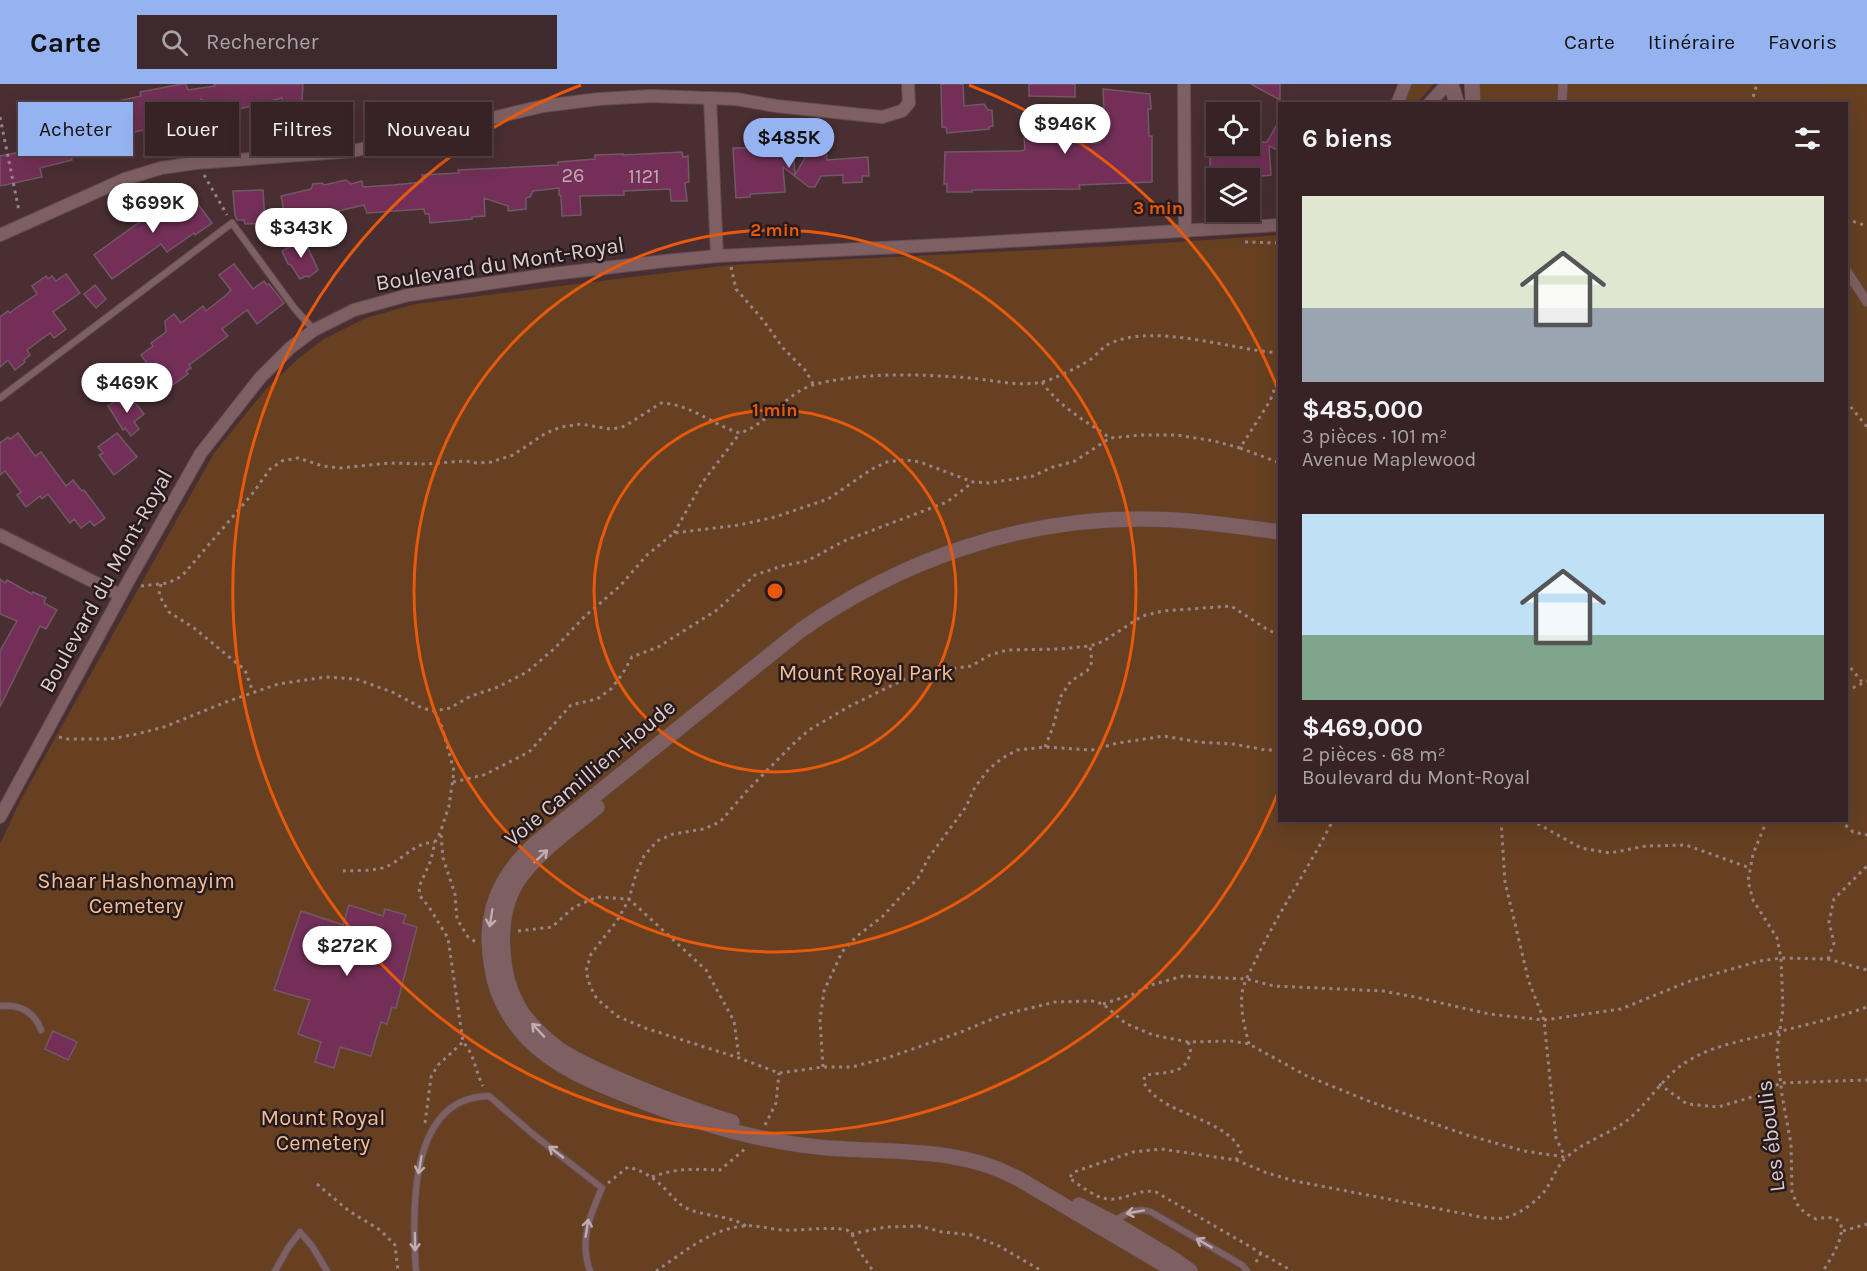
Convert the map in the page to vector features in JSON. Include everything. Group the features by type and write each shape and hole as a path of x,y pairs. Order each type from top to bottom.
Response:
{"street":[{"path":"0,236 125,179 161,168 196,163 353,151 543,106 599,99 651,96 736,99 776,106 882,117 902,111 909,103 908,84"},
{"path":"1184,84 1185,232"},
{"path":"1398,102 1405,84"},
{"path":"1431,102 1449,84 1455,102"},
{"path":"1472,84 1473,102"},
{"path":"1562,102 1563,84"},
{"path":"710,98 717,256"},
{"name":"Boulevard du Mont-Royal","path":"0,817 120,595 201,453 260,378 291,348 314,330 354,310 408,295 613,266 717,256 1278,225"},
{"path":"1848,273 1867,302"},
{"name":"Voie Camillien-Houde","path":"1175,1271 1002,1169 984,1163 935,1154 819,1147 755,1137 674,1114 582,1076 544,1053 513,1022 501,1000 494,980 488,950 492,913 497,895 511,869 528,850 792,637 829,611 885,579 924,562 975,545 1026,531 1077,523 1125,519 1172,520 1278,532"},
{"name":"Voie Camillien-Houde","path":"1190,1271 1112,1222 1020,1170 985,1155 905,1143 816,1139 762,1130 685,1106 586,1065 548,1040 520,1009 509,985 505,968 503,932 509,899 518,881 530,866 548,850 758,673 820,626 912,574 961,556 1006,544 1068,532 1157,526 1278,540"},
{"path":"0,535 120,595"}],"lane":[{"path":"0,398 232,223 295,309 314,330"},
{"path":"0,1006 11,1005 22,1008 37,1020 40,1030"},
{"path":"416,1271 414,1213 419,1161 428,1136 446,1112 457,1104 473,1097 489,1096 534,1135 602,1188 589,1216 586,1233 586,1258 590,1271"},
{"path":"1112,1222 1126,1213 1146,1210 1242,1265 1247,1271"},
{"path":"275,1271 300,1232 312,1246 327,1271"}],"path":[{"path":"1752,102 1757,84"},
{"path":"0,117 20,213"},
{"path":"204,175 232,223"},
{"path":"1848,220 1867,226"},
{"path":"730,265 735,289 763,320 783,348 806,371 813,384"},
{"path":"57,737 110,739 137,734 164,727 253,692 298,680 326,677 349,678 384,689 422,708 434,711 450,708 471,696 498,687 527,672 555,648 584,617 620,586 647,555 674,533 702,483 740,433 757,426 777,406 813,384 865,376 914,374 1006,383 1042,382 1088,362 1108,344 1134,338 1160,336 1278,353"},
{"path":"1240,448 1270,401 1278,379"},
{"path":"1042,382 1064,407 1110,438"},
{"path":"141,586 168,583 182,576 254,493 270,469 282,461 298,458 331,468 390,463 491,462 513,455 546,433 561,427 581,424 610,429 618,428 661,403 690,409 729,430 740,433"},
{"path":"1848,405 1867,427"},
{"path":"674,533 739,525 775,517 828,499 886,462 904,460 920,462 973,482 989,483 1033,476 1075,461 1110,438 1177,435 1240,448 1278,462"},
{"path":"453,782 484,775 529,752 571,705 597,699 611,689 632,657 658,647 717,610 755,575 807,561 844,541 947,502 973,482"},
{"path":"161,584 159,595 169,612 194,628 245,670 253,692"},
{"path":"1278,634 1232,606 1163,611 1142,616 1104,641 1090,646 1060,650 1007,650 990,655 971,666 909,677 850,706 810,730 793,744 720,822 704,830 673,834 657,842 644,856 636,874 630,899 617,921 591,954 586,970 597,999 617,1016 645,1028 779,1073 823,1067 852,1067 890,1057 1002,1015 1055,1002 1092,1001 1103,1004 1125,1023 1153,1035 1188,1042 1231,1041 1249,1044 1307,1076 1371,1102 1467,1135 1524,1151 1565,1157"},
{"path":"1045,747 1061,696 1071,681 1087,671 1092,662 1090,646"},
{"path":"1848,664 1862,682"},
{"path":"1848,690 1867,681"},
{"path":"434,711 442,727 454,771 449,806 435,842 431,860 419,887 420,896 448,938 463,1041 476,1062 477,1074 489,1096"},
{"path":"823,1067 820,1020 824,991 842,952 857,936 882,917 918,878 929,856 966,807 975,787 989,769 1017,750 1045,747 1092,750 1126,741 1164,736 1198,742 1278,750"},
{"path":"1249,1044 1242,1008 1242,993 1247,978 1281,912 1315,857 1333,822"},
{"path":"1501,822 1505,882 1528,982 1544,1020 1556,1138 1565,1157"},
{"path":"1535,822 1581,848 1610,853 1646,846 1686,845 1750,868 1753,854 1766,822"},
{"path":"1841,822 1853,832 1867,835"},
{"path":"440,833 443,858 455,894 457,919 468,937 488,950"},
{"path":"343,872 382,868 415,847 435,842"},
{"path":"1828,959 1834,943 1829,922 1834,899 1867,866"},
{"name":"Les éboulis","path":"1750,868 1748,881 1753,900 1777,938 1781,958 1783,1009 1777,1050 1791,1144 1792,1192 1805,1213 1816,1219 1834,1218 1840,1223 1842,1231"},
{"path":"503,932 552,927 574,907 597,897 630,899 706,970 734,1021 739,1058"},
{"path":"1103,1004 1134,994 1151,985 1183,976 1247,978 1274,986 1383,992 1489,1014 1544,1020 1621,1009 1710,975 1760,961 1781,958 1828,959 1867,970"},
{"path":"1069,1178 1074,1172 1133,1152 1161,1149 1236,1160 1267,1173 1295,1181 1486,1218 1505,1218 1533,1202 1546,1190 1565,1157 1581,1145 1629,1118 1648,1100 1659,1084 1687,1061 1719,1047 1839,1017 1867,1007"},
{"path":"428,1136 425,1124 431,1077 438,1065 463,1041"},
{"path":"1188,1042 1190,1053 1188,1061 1181,1069 1146,1075 1143,1081 1163,1101 1222,1132 1238,1145 1241,1151 1236,1160"},
{"path":"772,1115 776,1103 779,1073"},
{"path":"1659,1084 1687,1104 1718,1107 1749,1098 1781,1083 1867,1080"},
{"path":"652,1178 680,1169 720,1170 744,1151"},
{"path":"602,1188 628,1167 652,1178 675,1201 687,1209 738,1221 746,1226"},
{"path":"317,1184 349,1211 380,1230 395,1245 398,1271"},
{"path":"1822,1271 1833,1256 1842,1231 1867,1224"},
{"path":"656,1271 703,1240 734,1227 746,1226 783,1230 838,1228 847,1230 873,1271"},
{"path":"851,1234 886,1227 920,1226 942,1232 971,1235 999,1246 1042,1271"},
{"path":"1256,1262 1261,1253"}],"green space":[{"path":"1412,84 1434,84 1418,102 1404,102"},
{"name":"Mount Royal Park","path":"1478,84 1867,84 1867,1271 0,1271 0,844 20,801 214,453 267,388 299,358 324,339 366,318 415,304 730,265 1117,246 1278,235 1278,822 1848,822 1848,102 1470,102"}],"building":[{"path":"182,84 186,84 188,90 215,86 214,84 303,84 301,102 283,102 282,98 267,102 251,102 251,106 239,109 239,102 206,102 201,99 202,102 145,102 145,130 133,132 133,102 113,102 141,96 140,92"},
{"path":"941,84 963,84 964,106 984,104 988,110 992,110 993,126 989,129 947,133 946,127 942,127"},
{"path":"1029,84 1075,84 1075,97 1029,96"},
{"path":"1251,84 1280,84 1280,100"},
{"path":"1103,89 1150,94 1151,109 1148,109 1149,136 1152,136 1152,182 1079,185 1080,189 947,192 947,184 944,184 945,152 1020,151 1025,150 1024,137 1057,136 1057,132 1072,131 1073,135 1077,134 1077,143 1100,143 1099,132 1105,131"},
{"path":"1278,123 1278,150 1269,146 1271,175 1260,176 1260,168 1210,168 1210,156 1260,156 1260,142 1267,142"},
{"path":"814,142 818,149 826,148 827,160 868,157 869,176 862,176 862,182 843,183 843,175 821,176 815,187 809,187 783,167 785,192 750,194 750,197 736,198 733,148 793,147 795,175"},
{"path":"682,152 683,157 688,156 689,182 685,183 687,201 671,201 670,189 624,191 624,195 580,196 581,215 562,216 559,188 533,191 530,197 526,198 526,209 508,211 508,206 484,198 485,216 472,217 472,219 430,223 429,214 425,214 424,209 367,213 364,205 286,223 281,196 311,189 313,184 322,183 324,185 346,180 351,184 362,181 363,187 393,185 423,182 422,175 459,173 458,170 558,165 558,162 595,159 595,155"},
{"path":"18,153 18,156 71,156 72,160 40,168 42,177 0,186 0,156"},
{"path":"263,190 265,223 245,224 244,220 237,220 233,191"},
{"path":"163,196 176,211 183,204 187,205 195,200 212,223 167,252 161,244 112,279 94,255 145,218 138,207"},
{"path":"304,239 318,270 309,277 300,279 288,264 282,251"},
{"path":"234,264 253,289 264,281 284,303 257,324 247,310 222,329 228,336 189,365 191,368 186,371 188,374 167,389 156,388 158,379 141,355 153,346 151,343 166,332 165,321 174,314 181,323 203,306 206,311 225,296 231,290 219,275"},
{"path":"66,274 80,293 53,312 66,329 54,338 50,333 27,350 30,355 15,370 8,360 0,367 0,317 8,311 10,313 37,294 32,286 46,276 48,279 52,276 56,281"},
{"path":"95,285 106,299 96,308 84,294"},
{"path":"129,395 144,414 134,422 139,429 131,436 125,428 123,430 108,406 117,400 119,403"},
{"path":"18,433 35,456 41,452 66,486 73,480 82,491 84,490 105,518 94,526 90,521 81,528 74,519 70,523 48,494 42,499 40,496 26,507 17,495 21,492 5,471 0,475 0,443"},
{"path":"117,433 137,457 114,475 99,455 103,453 98,447"},
{"path":"0,579 46,598 44,603 57,610 46,629 40,626 0,707 0,651 17,621 0,614"},
{"path":"349,905 383,916 385,909 406,915 403,923 417,927 396,1008 392,1007 387,1024 381,1022 371,1056 340,1047 334,1068 315,1062 321,1042 298,1034 310,1000 274,990 301,911 343,925"},
{"path":"53,1031 77,1042 68,1060 45,1049"}],"park label":[{"name":"Shaar Hashomayim Cemetery","path":"136,894"},
{"name":"Mount Royal Cemetery","path":"323,1130"}]}
